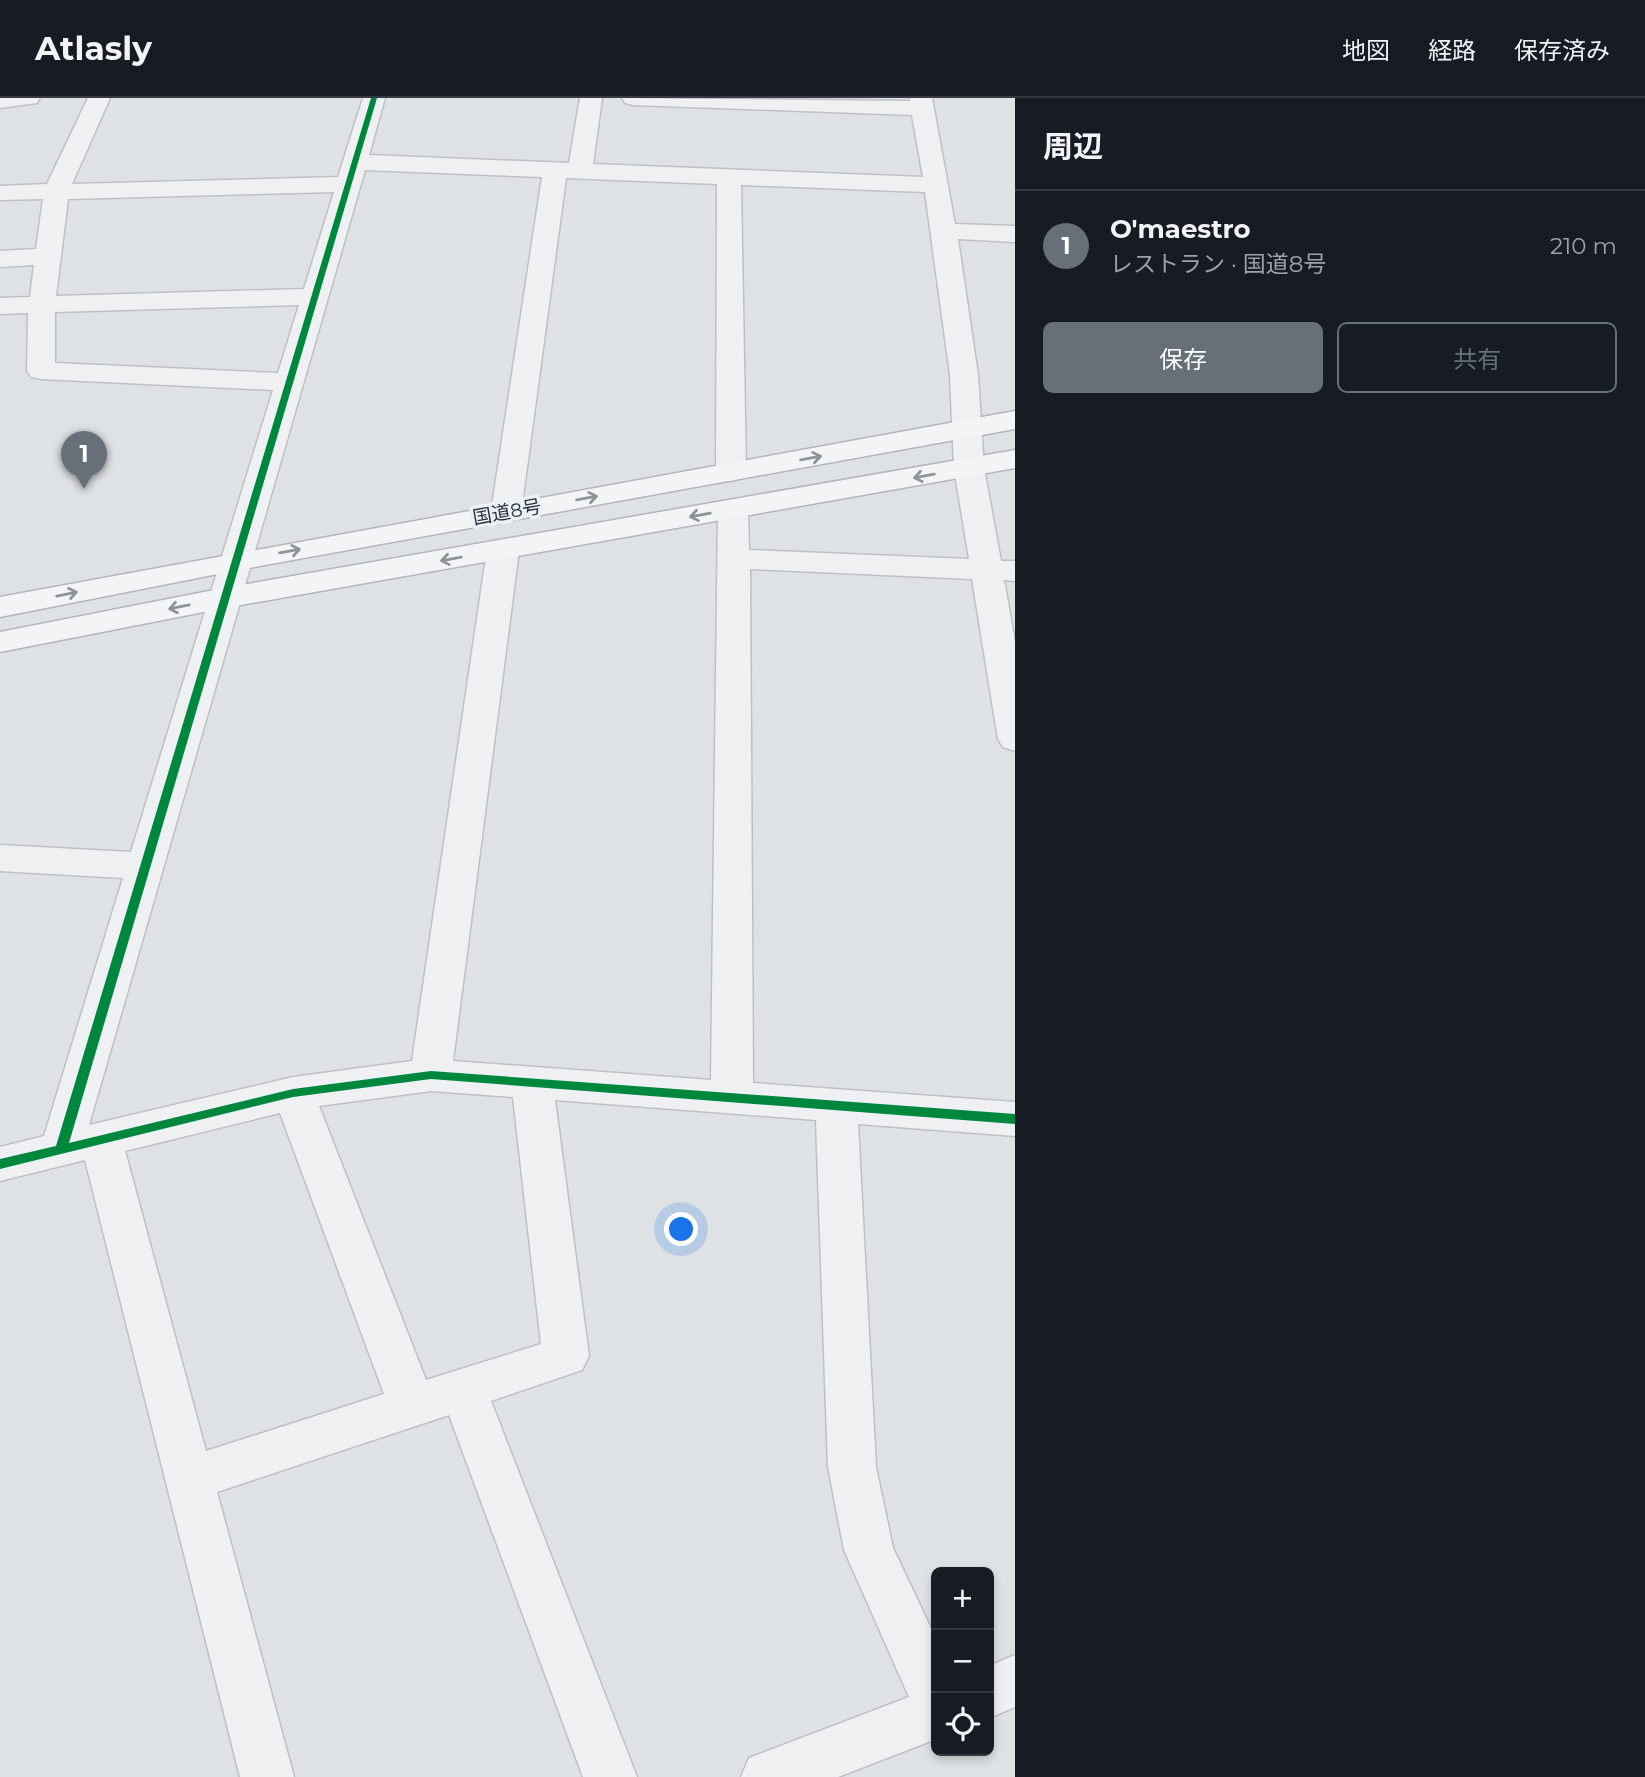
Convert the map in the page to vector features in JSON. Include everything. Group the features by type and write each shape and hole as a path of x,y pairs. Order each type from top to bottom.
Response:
{"highway":[{"name":"国道8号","path":"0,607 238,561 1015,420"},
{"name":"国道8号","path":"0,642 224,598 1015,459"}],"street":[{"path":"0,101 29,98"},
{"path":"99,98 56,192 42,304 41,371 290,382"},
{"path":"267,1777 190,1479 81,1144 145,866 374,98 367,98"},
{"path":"506,512 568,170 591,98"},
{"path":"633,98 922,103 946,231 970,429 969,468 1001,570 1015,739"},
{"path":"0,193 56,192 352,173 568,170 937,185"},
{"path":"729,176 731,472"},
{"path":"946,231 1015,234"},
{"path":"0,259 48,256"},
{"path":"0,306 315,297"},
{"path":"732,1096 733,509"},
{"path":"431,1075 503,550"},
{"path":"734,559 1001,570"},
{"path":"0,858 145,866"},
{"path":"0,1164 293,1093 431,1075 1015,1119"},
{"path":"190,1479 566,1356 532,1082"},
{"path":"293,1093 412,1406"},
{"path":"835,1106 852,1467 869,1550 935,1693"},
{"path":"463,1390 610,1777"},
{"path":"994,1690 1015,1681"},
{"path":"799,1771 931,1715"}],"cycle path":[{"path":"61,1149 374,98"},
{"path":"0,1164 293,1093 431,1075 1015,1119"}],"place":[{"name":"O'maestro","path":"84,489"}]}
